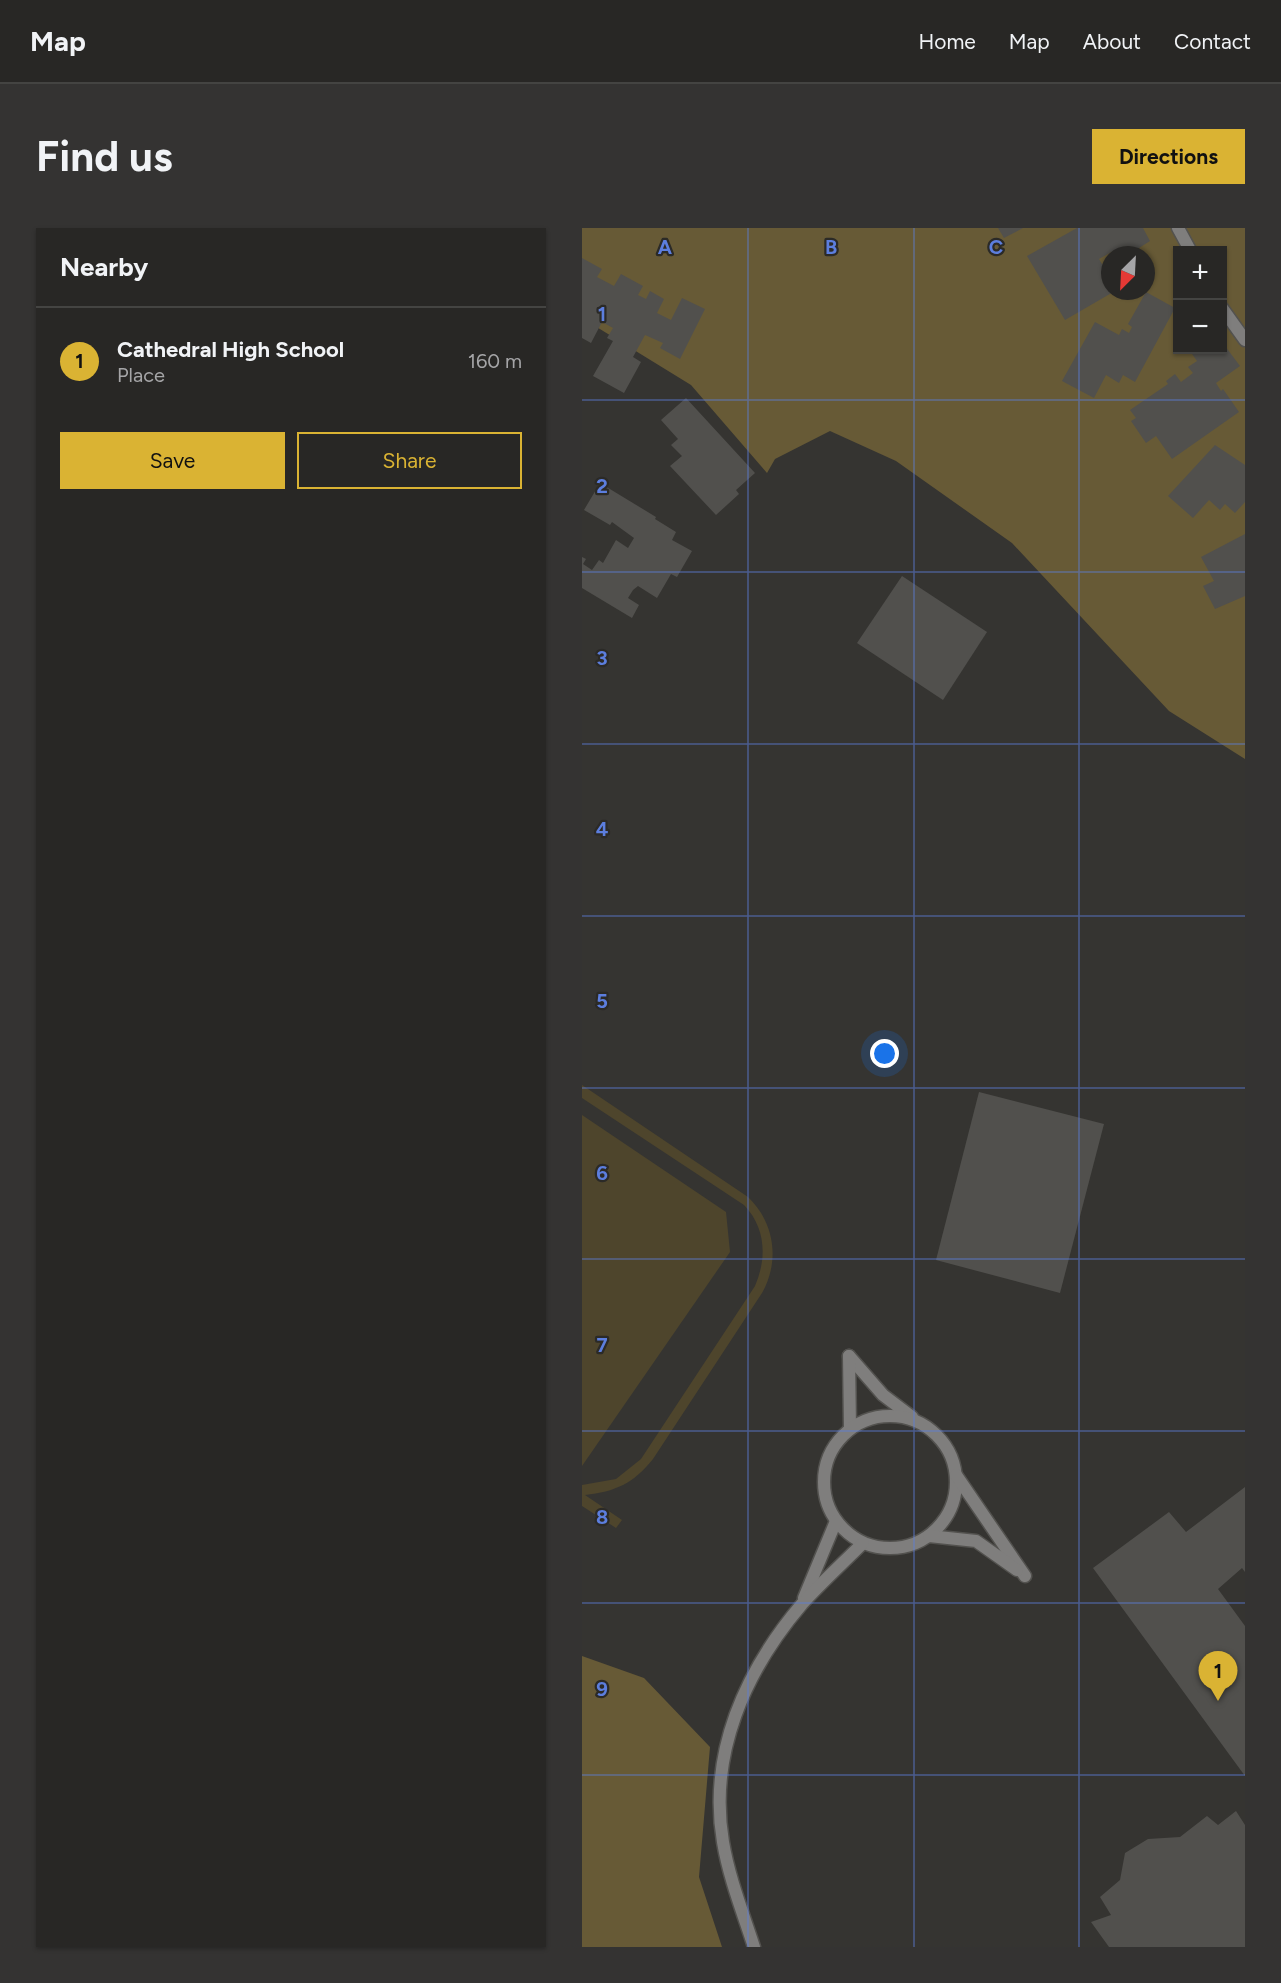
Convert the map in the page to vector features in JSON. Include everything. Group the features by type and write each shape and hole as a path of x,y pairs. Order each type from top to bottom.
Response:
{"street":[{"path":"1178,228 1188,246"},
{"path":"1227,315 1245,340"},
{"path":"850,1428 849,1356 883,1395 917,1421 944,1442 952,1458 956,1475 954,1498 945,1519 929,1536 914,1544 897,1548 879,1548 863,1543 848,1534 836,1521 826,1502 823,1482 826,1461 836,1443 850,1428 866,1419 883,1415 900,1416 917,1421"},
{"path":"929,1536 976,1541 1025,1576 956,1475"},
{"path":"802,1605 836,1521"},
{"path":"754,1947 723,1843 718,1792 721,1761 733,1719 761,1663 802,1605 863,1543"}],"shaded area":[{"path":"582,228 1245,228 1245,759 1169,711 1012,543 896,461 830,431 775,459 767,473 691,385 582,318"},
{"path":"582,1085 748,1197 764,1218 769,1230 773,1255 768,1281 762,1293 653,1459 639,1474 623,1485 615,1489 585,1495 622,1520 616,1528 582,1506 582,1485 616,1479 641,1459 755,1286 763,1254 757,1223 744,1205 582,1098"},
{"path":"582,1115 726,1212 730,1252 582,1466"},
{"path":"582,1656 644,1678 710,1747 699,1877 722,1947 582,1947"}],"building":[{"path":"998,228 1023,228 1004,238"},
{"path":"1077,228 1143,228 1150,241 1142,246 1101,246 1101,258 1099,259 1101,262 1101,299 1065,320 1027,256"},
{"path":"582,258 602,269 597,277 614,286 621,274 643,286 638,295 646,299 650,291 664,299 657,313 671,320 682,298 705,309 680,359 660,348 663,343 645,335 633,357 641,362 624,393 593,376 613,341 607,338 613,328 602,322 591,343 582,338"},
{"path":"1155,297 1173,307 1173,312 1135,382 1123,375 1119,383 1106,375 1094,398 1062,381 1095,322 1119,335 1122,329 1129,333 1132,327 1128,324 1142,300 1155,300"},
{"path":"1227,349 1240,366 1216,383 1239,412 1172,459 1156,436 1146,443 1131,421 1136,418 1130,410 1168,384 1166,381 1175,374 1181,382 1193,373 1188,367 1197,361 1192,354 1227,354"},
{"path":"686,398 755,473 736,490 739,494 716,515 670,466 682,456 671,445 678,439 661,420"},
{"path":"1215,445 1245,465 1245,502 1235,513 1225,504 1220,510 1209,500 1193,518 1168,496"},
{"path":"600,483 656,517 655,519 676,532 672,540 692,551 677,577 671,574 657,598 638,586 633,590 628,598 639,605 632,618 582,588 582,557 586,559 583,564 592,570 599,560 603,563 616,540 628,548 634,538 612,522 610,525 584,510"},
{"path":"1245,534 1245,596 1215,609 1203,586 1214,581 1201,557"},
{"path":"902,576 987,632 943,700 857,643"},
{"path":"979,1092 1104,1124 1060,1293 936,1260"},
{"path":"1245,1487 1245,1572 1242,1568 1218,1589 1245,1626 1245,1776 1093,1568 1169,1512 1186,1532"},
{"path":"1236,1811 1245,1825 1245,1947 1109,1947 1091,1922 1111,1915 1100,1897 1120,1880 1125,1853 1148,1839 1180,1837 1207,1816 1218,1825"}],"place":[{"name":"Cathedral High School","path":"1218,1701"}]}
